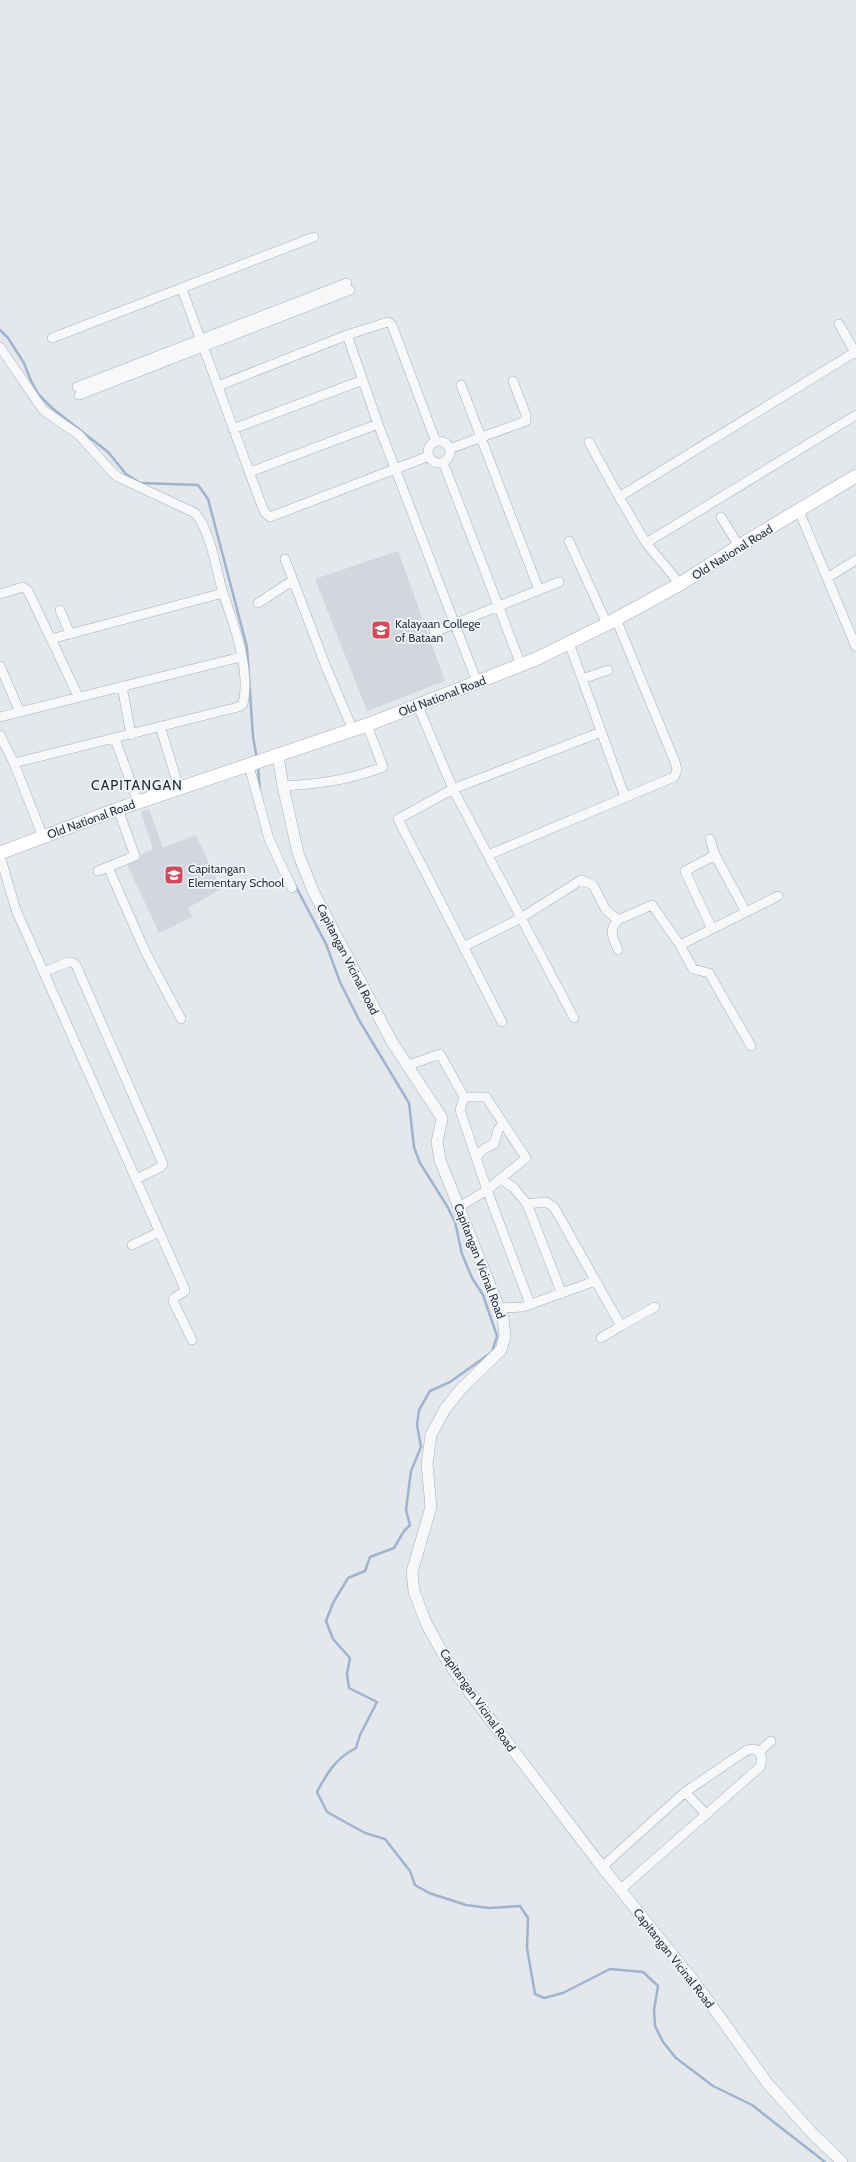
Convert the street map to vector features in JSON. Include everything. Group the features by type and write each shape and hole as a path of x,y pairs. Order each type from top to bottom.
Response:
{"main road":[{"name":"Old National Road","path":"0,854 118,809 256,764 367,725 521,665 612,622 680,584 739,546 856,476"}],"street":[{"path":"52,338 314,238"},
{"path":"78,391 349,287"},
{"path":"182,289 265,513 270,517 429,456"},
{"path":"218,386 347,335 388,322 392,325 436,442"},
{"path":"619,497 855,353 838,324"},
{"path":"347,335 378,424 477,682"},
{"path":"0,347 43,410 79,435 112,472 195,513 203,523 223,594 238,634 245,691 243,704 238,707 160,726 115,739 14,763"},
{"path":"233,429 363,380"},
{"path":"449,449 526,421 526,415 513,382"},
{"path":"461,385 539,590"},
{"path":"646,543 856,414"},
{"path":"250,472 378,424"},
{"path":"436,442 442,442 449,449 448,458 443,462 433,461 429,456 429,449 436,442"},
{"path":"589,442 646,543 680,584"},
{"path":"443,462 521,665"},
{"path":"799,511 855,642"},
{"path":"720,517 739,546"},
{"path":"488,855 674,777 677,770 612,622 569,541"},
{"path":"285,559 292,581 353,730"},
{"path":"827,578 856,560"},
{"path":"258,603 292,581"},
{"path":"434,632 559,582"},
{"path":"0,594 23,587 28,591 78,696"},
{"path":"51,639 223,594"},
{"path":"60,610 70,634"},
{"path":"570,643 625,797"},
{"path":"0,717 78,696 241,657"},
{"path":"0,666 20,712"},
{"path":"582,679 608,670"},
{"path":"122,686 130,735"},
{"path":"418,706 453,789 574,1018"},
{"path":"283,786 322,783 356,777 383,767 367,725"},
{"path":"160,726 179,788"},
{"path":"502,1022 398,819 453,789 601,732"},
{"path":"0,735 14,763 43,837"},
{"path":"115,739 138,802"},
{"name":"Capitangan Vicinal Road","path":"278,756 298,853 313,891 392,1042 409,1065 442,1118 437,1142 440,1160 503,1318 505,1336 501,1350 461,1388 445,1409 431,1434 427,1464 431,1507 412,1572 414,1591 426,1623 446,1659 470,1693 602,1868 700,1989 768,2084 812,2133 842,2162"},
{"path":"256,764 269,839 292,888"},
{"path":"98,870 135,856 118,809"},
{"path":"710,839 715,855 746,912"},
{"path":"0,854 16,910 184,1286 185,1291 174,1298 173,1301 192,1340"},
{"path":"712,929 685,873 686,869 715,855"},
{"path":"108,867 145,951 181,1019"},
{"path":"463,947 521,918 581,880 593,885 606,910 618,920"},
{"path":"680,945 778,896"},
{"path":"618,950 611,933 611,927 618,920 652,905 680,945 693,969 709,973 751,1046"},
{"path":"44,972 68,962 72,962 76,965 114,1050 163,1164 161,1168 136,1180"},
{"path":"409,1065 440,1054 464,1097 460,1110 487,1190 530,1304"},
{"path":"459,1206 487,1190 526,1158 486,1097 464,1097"},
{"path":"476,1157 484,1149 494,1144 498,1130 503,1123"},
{"path":"501,1179 514,1188 527,1204 562,1294"},
{"path":"527,1204 546,1202 554,1207 621,1326"},
{"path":"132,1245 159,1232"},
{"path":"499,1308 523,1307 595,1281"},
{"path":"602,1338 654,1307"},
{"path":"759,1752 772,1741"},
{"path":"602,1868 685,1792 747,1750 754,1749 759,1752 762,1758 760,1767 705,1813 620,1890"},
{"path":"685,1792 705,1813"}],"shaded area":[{"name":"Kalayaan College of Bataan","path":"398,551 445,681 367,711 315,579"},
{"name":"Capitangan Elementary School","path":"149,809 163,848 196,835 221,889 188,908 192,917 159,933 126,862 153,849 141,812"}],"waterway":[{"path":"0,330 8,338 24,363 31,381 39,395 52,408 108,452 126,474 140,483 198,485 208,499 247,647 253,737 257,759"},
{"path":"258,766 260,793"},
{"path":"294,883 326,944 340,982 359,1020 409,1103 414,1147 420,1163 447,1206 455,1222 462,1254 472,1278 483,1295 497,1336 492,1352 450,1382 430,1391 419,1410 417,1425 421,1447 411,1471 406,1510 410,1525 404,1531 394,1548 370,1557 365,1571 348,1578 333,1603 326,1621 333,1639 350,1658 347,1674 349,1688 377,1702 360,1735 356,1748 338,1761 324,1779 317,1792 327,1812 365,1833 385,1839 410,1871 415,1885 429,1893 466,1905 489,1908 520,1906 528,1918 527,1948 535,1994 544,1998 563,1993 610,1969 643,1972 658,1986 654,2010 655,2026 663,2042 676,2058 713,2086 752,2105 825,2162"}],"place":[{"name":"Kalayaan College of Bataan","path":"381,630"},
{"name":"Capitangan Elementary School","path":"174,875"}],"district":[{"name":"CAPITANGAN","path":"137,785"}]}
